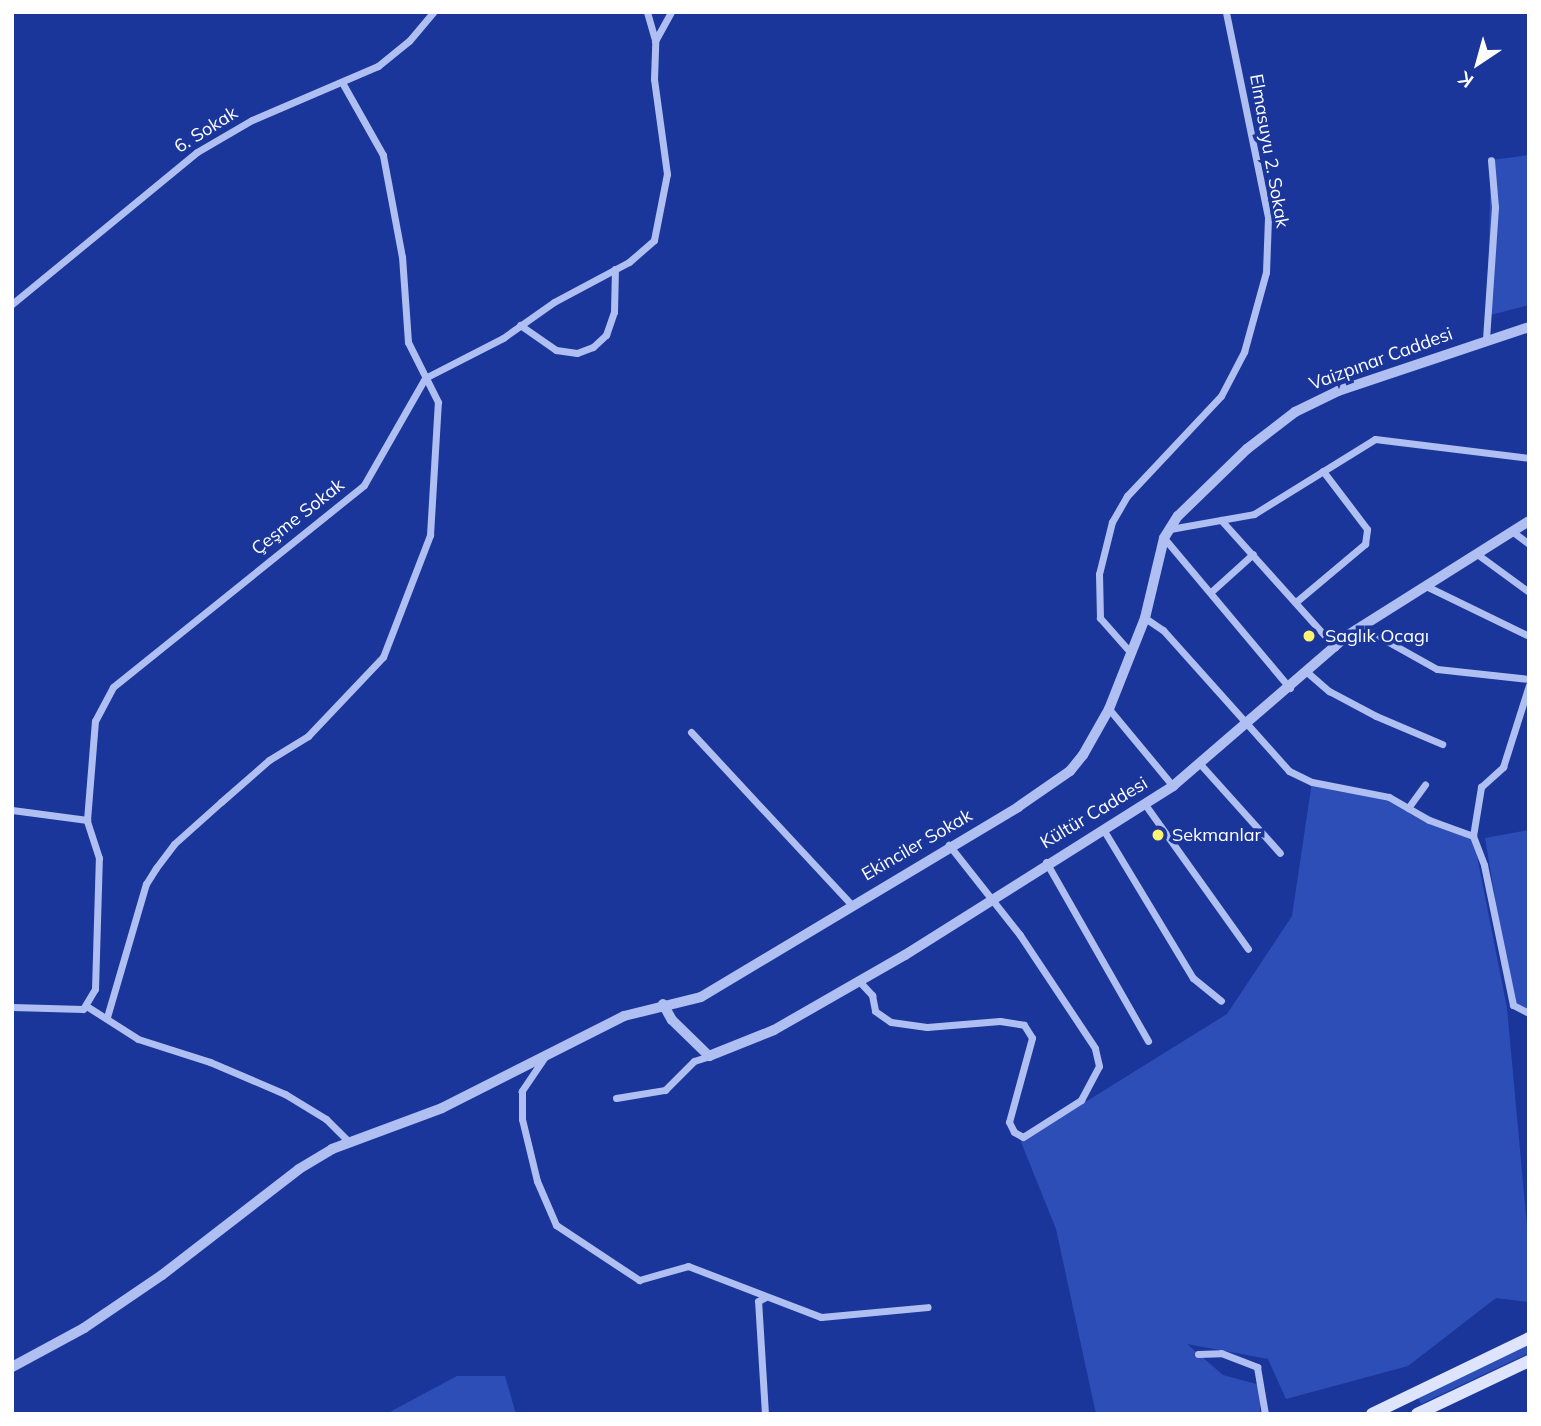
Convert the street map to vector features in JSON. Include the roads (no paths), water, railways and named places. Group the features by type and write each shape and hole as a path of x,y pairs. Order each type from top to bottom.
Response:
{"main road":[{"path":"1371,1414 1529,1338"},
{"path":"1417,1414 1529,1361"}],"street":[{"name":"6. Sokak","path":"12,304 197,152 252,120 343,84 398,52 433,12"},
{"path":"425,378 615,270 654,240 666,192 654,79 655,41 647,12"},
{"path":"655,41 671,12"},
{"name":"Elmasuyu 2. Sokak","path":"1131,653 1100,618 1099,574 1112,522 1127,496 1221,396 1251,334 1266,272 1268,217 1226,12"},
{"path":"107,1017 146,884 166,854 269,760 308,736 387,649 422,564 432,518 440,411 408,342 402,257 383,155 343,84"},
{"path":"1486,340 1495,208 1491,160"},
{"path":"520,325 556,350 577,352 593,347 606,335 614,312 615,270"},
{"name":"Vaizpınar Caddesi","path":"1167,533 1247,449 1296,412 1338,391 1529,327"},
{"name":"Çeşme Sokak","path":"88,1007 98,978 99,858 87,820 95,721 113,688 364,485 425,378"},
{"path":"1167,533 1254,514 1279,502 1375,439 1529,458"},
{"path":"1297,601 1366,544 1367,529 1323,471"},
{"path":"1221,520 1297,601 1335,647"},
{"name":"Kültür Caddesi","path":"709,1056 774,1030 858,979 905,955 1046,862 1173,786 1291,688 1360,626 1428,587 1529,521"},
{"path":"1513,532 1529,544"},
{"path":"1131,653 1145,618 1167,533"},
{"path":"1167,533 1291,688"},
{"path":"1212,591 1253,554"},
{"path":"1477,554 1529,592"},
{"path":"1428,587 1529,636"},
{"path":"1145,618 1163,630 1289,771 1312,782 1389,797 1473,836"},
{"path":"1360,626 1437,669 1529,679"},
{"name":"Ekinciler Sokak","path":"12,1367 94,1321 162,1275 299,1169 349,1142 442,1108 624,1016 663,1004 684,1004 734,981 850,904 1018,807 1070,771 1109,709 1131,653"},
{"path":"1308,673 1329,691 1376,716 1442,744"},
{"path":"1529,685 1503,766 1481,787 1473,836 1484,865 1513,1005 1529,1013"},
{"path":"1109,709 1173,786"},
{"path":"691,732 850,904"},
{"path":"1201,765 1280,853"},
{"path":"1408,808 1426,785"},
{"path":"1144,803 1248,949"},
{"path":"12,810 87,820"},
{"path":"1103,829 1194,978 1221,1001"},
{"path":"858,979 872,995 875,1011 891,1022 927,1027 1000,1021 1024,1025 1032,1038 1031,1051 1009,1122 1014,1132 1023,1137 1081,1100 1099,1066 1096,1048 1020,935 949,845"},
{"path":"1046,862 1149,1041"},
{"path":"616,1098 665,1090 694,1061 709,1056 672,1020 663,1004"},
{"path":"12,1007 67,1012 88,1007 138,1039 265,1084 326,1119 349,1142"},
{"path":"546,1055 523,1091 522,1119 537,1181 556,1225 639,1280 688,1266 821,1317 928,1307"},
{"path":"765,1414 758,1301 766,1297"},
{"path":"1198,1354 1221,1353 1257,1367 1265,1414"}],"place":[{"name":"Saglık Ocagı","path":"1309,636"},
{"name":"Sekmanlar","path":"1158,835"}]}
